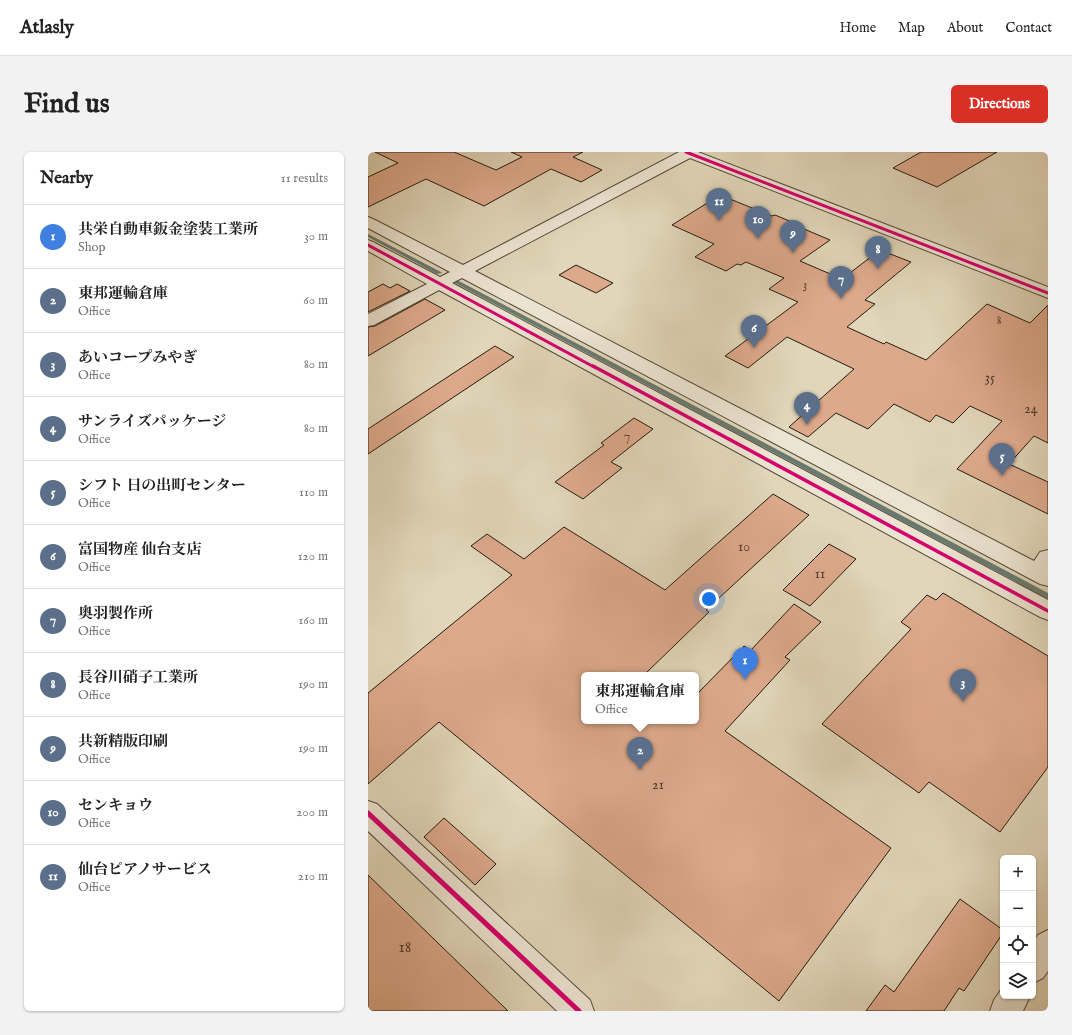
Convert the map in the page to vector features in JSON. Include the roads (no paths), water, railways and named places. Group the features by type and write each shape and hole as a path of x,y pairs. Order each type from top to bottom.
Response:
{"street":[{"path":"368,321 689,152 1048,293"},
{"path":"368,222 462,272 1044,569"},
{"path":"368,246 1048,611"},
{"path":"368,813 579,1011"},
{"path":"1036,963 1048,945"},
{"path":"1005,1011 1013,999"}],"waterway":[{"path":"368,235 439,273"},
{"path":"457,282 1048,596"}],"place":[{"name":"仙台ピアノサービス","path":"719,221"},
{"name":"センキョウ","path":"758,239"},
{"name":"共新精版印刷","path":"793,253"},
{"name":"長谷川硝子工業所","path":"878,269"},
{"name":"奥羽製作所","path":"841,299"},
{"name":"富国物産 仙台支店","path":"754,348"},
{"name":"サンライズパッケージ","path":"807,425"},
{"name":"シフト 日の出町センター","path":"1002,476"},
{"name":"共栄自動車鈑金塗装工業所","path":"745,680"},
{"name":"あいコープみやぎ","path":"963,702"},
{"name":"東邦運輸倉庫","path":"640,770"}]}
